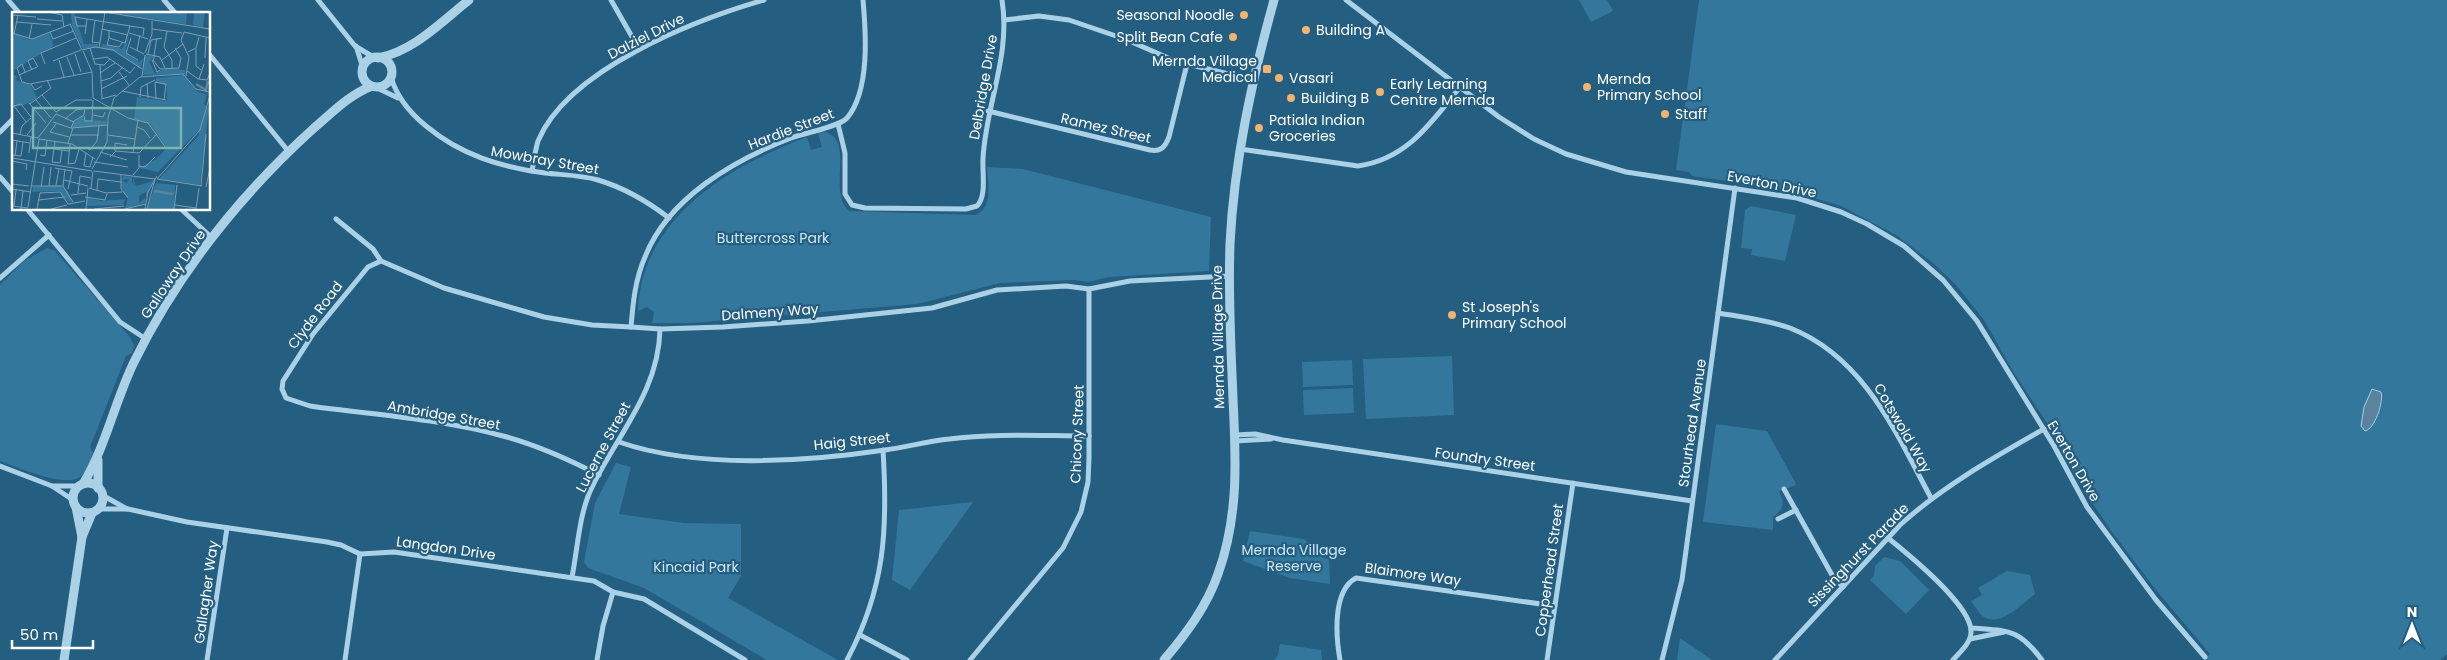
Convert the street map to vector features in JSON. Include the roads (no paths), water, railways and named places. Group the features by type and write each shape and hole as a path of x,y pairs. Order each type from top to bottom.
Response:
{"street":[{"path":"8,0 18,12"},
{"path":"164,0 174,12"},
{"path":"318,0 355,46 365,81 374,87 385,85 406,49"},
{"path":"363,70 368,61 406,49 469,0"},
{"path":"610,0 639,49"},
{"name":"Dalziel Drive","path":"532,171 539,140 553,117 582,88 639,49 705,19 764,0"},
{"name":"Hardie Street","path":"631,327 633,302 639,272 652,242 669,218 701,188 741,161 781,142 838,124 848,117 860,87 865,55 864,0"},
{"name":"Delbridge Drive","path":"838,124 844,148 845,194 852,205 865,208 966,210 977,206 982,197 984,143 988,111 1002,63 1004,20 1002,0"},
{"name":"Mernda Village Drive","path":"1164,660 1191,626 1218,575 1234,514 1236,479 1230,276 1234,192 1253,80 1274,0"},
{"name":"Everton Drive","path":"1346,0 1518,130 1566,154 1626,172 1797,198 1818,204 1866,224 1904,246 1943,280 1977,321 2044,429 2076,489 2106,534 2156,600 2205,657"},
{"path":"1004,20 1038,16 1069,20 1125,39 1187,64 1253,80"},
{"path":"355,46 389,64 392,75"},
{"path":"210,55 289,152"},
{"name":"Ramez Street","path":"988,111 1150,150 1159,150 1164,147 1169,137 1187,64"},
{"name":"Galloway Drive","path":"352,95 363,70"},
{"name":"Mowbray Street","path":"392,75 399,98"},
{"name":"Galloway Drive","path":"81,485 99,453 124,384 146,339 179,284 212,238 289,152 352,95 374,87"},
{"name":"Mowbray Street","path":"374,87 399,98 417,118 457,148 494,164 584,177 610,184 638,196 669,218"},
{"path":"1240,149 1358,166 1371,164 1420,136 1460,87"},
{"path":"0,127 12,120"},
{"path":"0,132 6,124"},
{"path":"0,177 12,191"},
{"name":"Stourhead Avenue","path":"1662,660 1670,624 1680,596 1735,188"},
{"path":"28,210 120,322 146,339"},
{"path":"182,210 212,238"},
{"name":"Dalmeny Way","path":"336,219 373,249 381,261 444,288 544,316 592,324 660,329 723,327 899,312 932,308 997,290 1066,286 1088,289 1130,281 1230,276"},
{"path":"0,278 49,235"},
{"name":"Clyde Road","path":"283,394 283,381 313,334 368,267 381,261"},
{"name":"Chicory Street","path":"970,660 1067,541 1081,512 1085,498 1089,436 1088,289"},
{"name":"Cotswold Way","path":"1718,313 1761,320 1791,329 1812,339 1839,358 1874,396 1931,498"},
{"name":"Lucerne Street","path":"572,577 586,500 599,474 628,427 657,363 660,329"},
{"name":"Ambridge Street","path":"283,394 296,403 310,406 464,428 503,436 545,450 599,474"},
{"name":"Sissinghurst Parade","path":"1775,660 1900,525 1931,498 1959,479 2044,429"},
{"name":"Foundry Street","path":"1235,438 1256,434 1274,439 1692,501"},
{"name":"Haig Street","path":"619,442 644,450 680,456 727,459 781,459 883,450 949,439 1005,435 1089,436"},
{"path":"847,660 860,635 874,595 883,552 885,527 883,450"},
{"name":"Galloway Drive","path":"99,453 100,491"},
{"path":"0,466 52,486 83,512 95,511"},
{"name":"Copperhead Street","path":"1547,660 1573,483"},
{"path":"52,486 91,484 100,491 102,500 82,537 64,660"},
{"path":"81,485 73,495 82,537"},
{"path":"1784,489 1832,575 1843,587"},
{"name":"Langdon Drive","path":"100,491 128,509"},
{"name":"Langdon Drive","path":"95,511 128,509 180,521 335,544 360,554 394,552 594,581 613,592 644,599 745,660"},
{"path":"1778,520 1796,510"},
{"name":"Gallagher Way","path":"207,660 227,528"},
{"path":"1888,538 1939,582 1967,618 1971,628 1970,639 1953,660"},
{"path":"346,660 360,554"},
{"name":"Blaimore Way","path":"1340,660 1336,638 1341,601 1344,588 1356,578 1555,606"},
{"path":"597,660 603,626 613,592"},
{"path":"1971,628 2006,631 2024,638 2042,660"},
{"path":"1970,639 2006,631"},
{"path":"860,635 907,660"}],"place":[{"name":"Seasonal Noodle","path":"1244,15"},
{"name":"Building A","path":"1306,30"},
{"name":"Split Bean Cafe","path":"1233,37"},
{"name":"Mernda Village Medical","path":"1267,69"},
{"name":"Vasari","path":"1279,78"},
{"name":"Mernda Primary School","path":"1587,87"},
{"name":"Early Learning Centre Mernda","path":"1380,92"},
{"name":"Building B","path":"1291,98"},
{"name":"Staff","path":"1665,114"},
{"name":"Patiala Indian Groceries","path":"1259,128"},
{"name":"St Joseph's Primary School","path":"1452,315"}],"park label":[{"name":"Buttercross Park","path":"773,238"},
{"name":"Mernda Village Reserve","path":"1294,558"},
{"name":"Kincaid Park","path":"696,567"}]}
